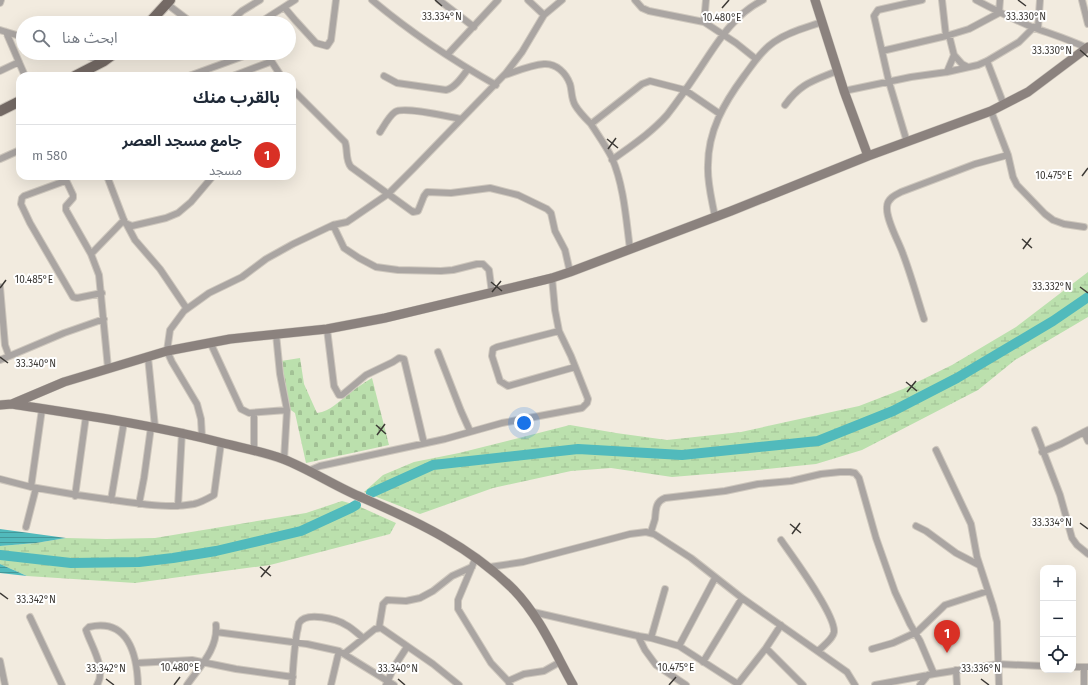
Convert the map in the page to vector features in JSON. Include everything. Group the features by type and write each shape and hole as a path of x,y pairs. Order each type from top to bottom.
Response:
{"main road":[{"path":"156,16 169,2"},
{"path":"83,72 104,61"},
{"path":"0,111 16,103"}],"street":[{"path":"236,16 242,10 260,0"},
{"path":"270,16 295,0"},
{"path":"296,21 316,43 327,46 331,40 336,0"},
{"path":"439,0 474,27"},
{"path":"447,55 498,0"},
{"path":"528,0 544,15"},
{"path":"202,437 200,411 167,351 170,330 187,309 209,293 242,277 266,259 293,244 334,225 347,222 388,194 505,75 522,52 544,15 562,0"},
{"path":"636,0 642,8 649,12 704,22 723,34 756,59"},
{"path":"704,22 706,0"},
{"path":"612,160 654,127 666,115 723,34 739,17 763,0"},
{"path":"815,0 844,91 868,156"},
{"path":"907,142 889,82 874,18 878,10 922,0"},
{"path":"942,0 947,36 954,55 962,64 968,67"},
{"path":"12,404 57,385 167,351 210,342 327,329 385,318 552,278 715,217 868,156 991,111 1028,92 1087,48 1064,37 1036,28 999,13 976,0"},
{"path":"999,13 1000,0"},
{"path":"844,91 911,77 947,72 986,61 1019,42 1036,28 1040,0"},
{"path":"1082,0 1088,24"},
{"path":"376,1 447,55 496,85"},
{"path":"169,2 184,16"},
{"path":"284,7 292,16"},
{"path":"882,51 947,36 976,26 999,13"},
{"path":"715,217 709,187 708,166 711,138 720,114 732,93 756,59 768,46 782,36 822,22"},
{"path":"3,31 16,35"},
{"path":"3,31 16,56"},
{"path":"947,72 954,55"},
{"path":"200,72 233,60"},
{"path":"986,61 1004,105"},
{"path":"0,71 19,62 23,72"},
{"path":"245,72 270,62 276,72"},
{"path":"505,75 545,64 558,68 567,78 570,84 574,103 591,124 612,160 621,192 630,249"},
{"path":"384,76 398,83 446,90 454,86 468,69"},
{"path":"785,105 794,93 801,87 809,82 838,71"},
{"path":"591,124 645,82 650,81 685,90 720,114"},
{"path":"296,95 345,142 348,163 351,167 415,212 418,211 427,192 451,193 487,188 518,195 547,209 551,213 555,231 565,250 570,272"},
{"path":"380,132 394,112 398,110 411,110 461,119"},
{"path":"991,111 1008,155 1013,177 1017,185 1045,214 1058,223 1084,227"},
{"path":"0,159 16,152"},
{"path":"924,319 903,252 891,223 887,207 888,202 891,198 901,192 921,184 975,164 1008,155"},
{"path":"63,180 24,196 21,204 30,223 73,297 77,298 102,292"},
{"path":"65,180 73,198 66,206 66,210 91,254 99,275 102,292 108,368"},
{"path":"109,180 126,223 135,240 160,269 187,309"},
{"path":"126,223 132,226 156,220 178,212 191,202 210,180"},
{"path":"91,254 126,223"},
{"path":"334,225 344,248 364,262 376,267 398,270 441,271 483,264 490,270 492,293"},
{"path":"308,471 320,466 445,439 470,431 532,416 582,408 587,403 588,399 560,331 555,310 552,278"},
{"path":"0,287 5,345 9,356"},
{"path":"0,360 64,333 104,319"},
{"path":"327,329 334,386 339,395 342,396 366,375 400,358 404,359 424,443"},
{"path":"560,331 493,349 492,356 500,380 508,386 575,367"},
{"path":"276,334 280,374 287,410 284,460"},
{"path":"210,342 239,405 244,412 254,413 287,410"},
{"path":"438,352 470,431"},
{"path":"139,504 153,427 148,357"},
{"path":"0,405 12,404 182,432 254,451 284,460 424,526 476,557 490,567 515,590 532,612 573,685"},
{"path":"26,527 33,487 42,409"},
{"path":"254,413 254,451"},
{"path":"75,496 86,416"},
{"path":"111,500 124,422"},
{"path":"1035,430 1042,452 1060,495 1072,538 1077,545 1088,554"},
{"path":"1042,452 1086,431 1088,441"},
{"path":"178,506 182,432"},
{"path":"0,479 75,496 139,504 178,506 195,504 214,495 221,442"},
{"path":"936,450 971,524 979,565 997,622 999,685"},
{"path":"651,532 655,520 656,506 665,498 725,491 758,484 791,481 821,474 840,472 855,473 859,478 890,580 920,641 931,674"},
{"path":"916,526 926,531 956,553 979,565"},
{"path":"490,567 523,562 638,532 651,532 691,558 742,598 848,672 852,684"},
{"path":"782,540 814,589 830,616 834,627 833,635 818,651"},
{"path":"476,557 458,600 458,610 491,663 509,683 524,674 544,671 560,662"},
{"path":"379,628 383,604 386,602 390,600 410,600 420,598 433,591 452,576 472,567"},
{"path":"679,646 715,578"},
{"path":"650,638 665,590"},
{"path":"872,649 915,633 945,605 988,591"},
{"path":"703,662 742,598"},
{"path":"532,612 650,638 679,646 737,684 766,648 781,625"},
{"path":"30,617 62,685"},
{"path":"292,685 295,643 299,623 302,620 308,617 317,617 335,620 345,624 363,638"},
{"path":"97,685 100,676 96,654 86,631 89,627 102,625 117,630 124,636 137,663 138,685"},
{"path":"187,685 212,649 215,642 216,625"},
{"path":"331,685 342,652 375,629 379,628 396,637 459,685"},
{"path":"216,632 295,643 342,652 387,683 394,685"},
{"path":"638,636 651,660 656,666 686,685"},
{"path":"387,683 406,646"},
{"path":"766,648 803,685"},
{"path":"137,663 180,660 204,661 236,669 293,677"},
{"path":"0,661 4,685"},
{"path":"875,685 931,674 998,664 1040,666"},
{"path":"1084,685 1086,667"},
{"path":"956,670 957,685"},
{"path":"920,685 931,674"}],"green space":[{"path":"1088,272 1088,317 1015,360 978,390 862,450 816,464 672,477 611,468 571,471 493,488 420,514 364,492 383,475 414,462 459,453 570,425 667,440 741,432 859,406 903,389 952,365 1016,327"},
{"path":"300,358 304,384 317,413 331,408 372,378 389,445 306,463 295,413 288,408 282,381 281,361"},
{"path":"342,501 356,505 396,523 390,534 270,565 135,583 27,576 0,564 0,546 36,543 66,538 155,538 306,513"}],"water":[{"path":"0,529 66,538 36,543 0,546"},
{"path":"0,564 27,576 0,573"}],"waterway":[{"path":"371,493 433,465 578,449 682,455 818,441 893,411 957,378 1053,321 1088,297"},
{"path":"0,555 71,563 139,562 173,558 216,551 301,531 356,505"}],"place":[{"name":"جامع مسجد العصر","path":"947,653"}]}
